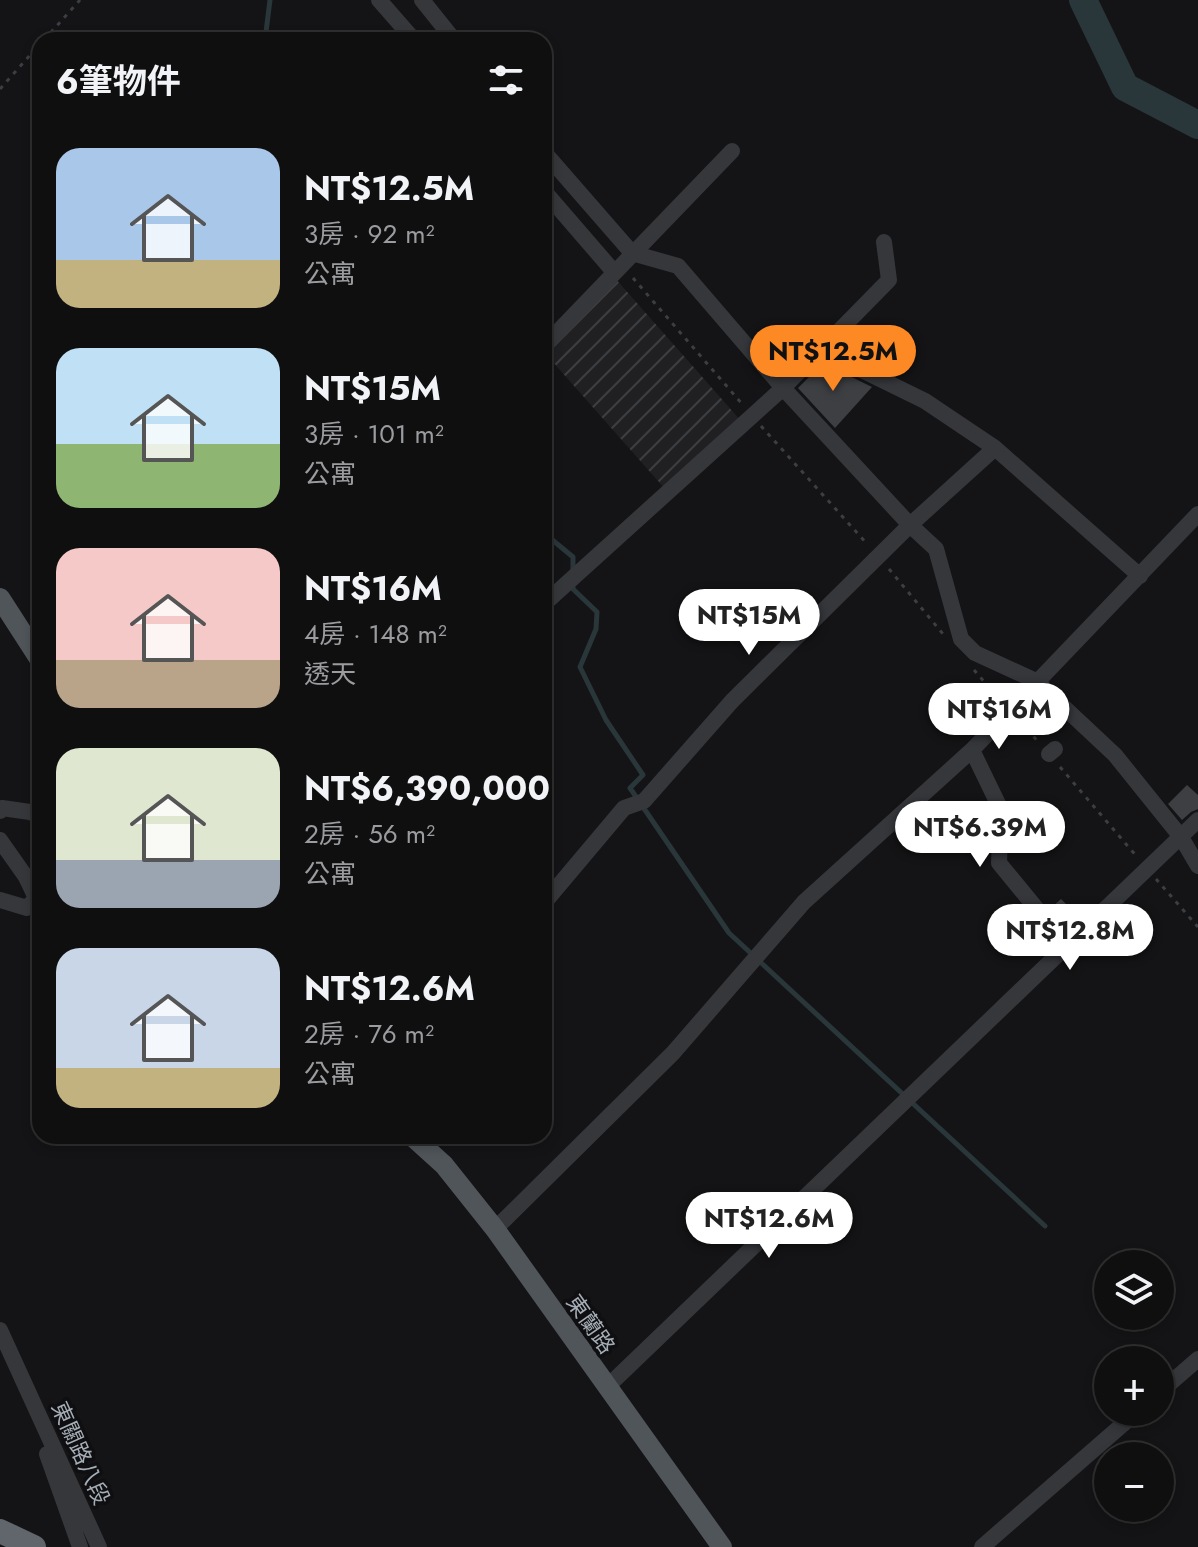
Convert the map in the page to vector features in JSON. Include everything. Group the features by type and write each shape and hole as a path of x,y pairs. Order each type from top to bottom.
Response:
{"highway":[{"path":"0,1531 34,1547"}],"main road":[{"path":"0,598 32,648"},
{"name":"東蘭路","path":"421,1144 444,1165 495,1229 722,1547"}],"street":[{"path":"379,0 407,32"},
{"path":"422,0 448,32"},
{"path":"552,337 732,151"},
{"path":"552,163 622,263"},
{"path":"552,198 622,263 678,266 783,388 936,549 961,639 975,653 1036,681 1115,755 1181,837 1198,866"},
{"path":"552,597 783,388 889,280 884,242"},
{"path":"821,350 925,401 995,448 1140,576"},
{"path":"552,894 624,808 644,801 732,701 910,525 995,448"},
{"path":"495,1229 673,1053 804,902 972,750 1198,514"},
{"path":"972,750 1001,810 999,863 1068,947"},
{"path":"0,811 2,808 32,814"},
{"path":"607,1387 1198,820"},
{"path":"0,840 32,890"},
{"path":"0,900 27,908 32,902"},
{"name":"東關路八段","path":"0,1330 99,1547"},
{"path":"1174,1380 1198,1359"},
{"name":"東關路八段","path":"22,1376 80,1547"},
{"path":"982,1547 1121,1426"}],"path":[{"path":"51,32 80,0"},
{"path":"0,89 32,53"},
{"path":"622,263 752,417 949,640"},
{"path":"969,664 1000,700"},
{"path":"1018,718 1052,752 1198,927"}],"shaded area":[{"path":"614,277 742,422 666,490 552,361 552,343"}],"building":[{"path":"823,363 872,387 835,428 798,388"},
{"path":"1187,785 1198,795 1198,809 1182,820 1168,804"},
{"path":"1061,899 1080,918 1068,930 1051,908"}],"waterway":[{"path":"266,32 270,0"},
{"path":"1083,0 1125,87 1198,125"},
{"path":"552,540 573,557 573,570"},
{"path":"573,584 573,589 597,612 596,629 580,667 606,720 643,775 630,788 729,933 1045,1226"}]}
